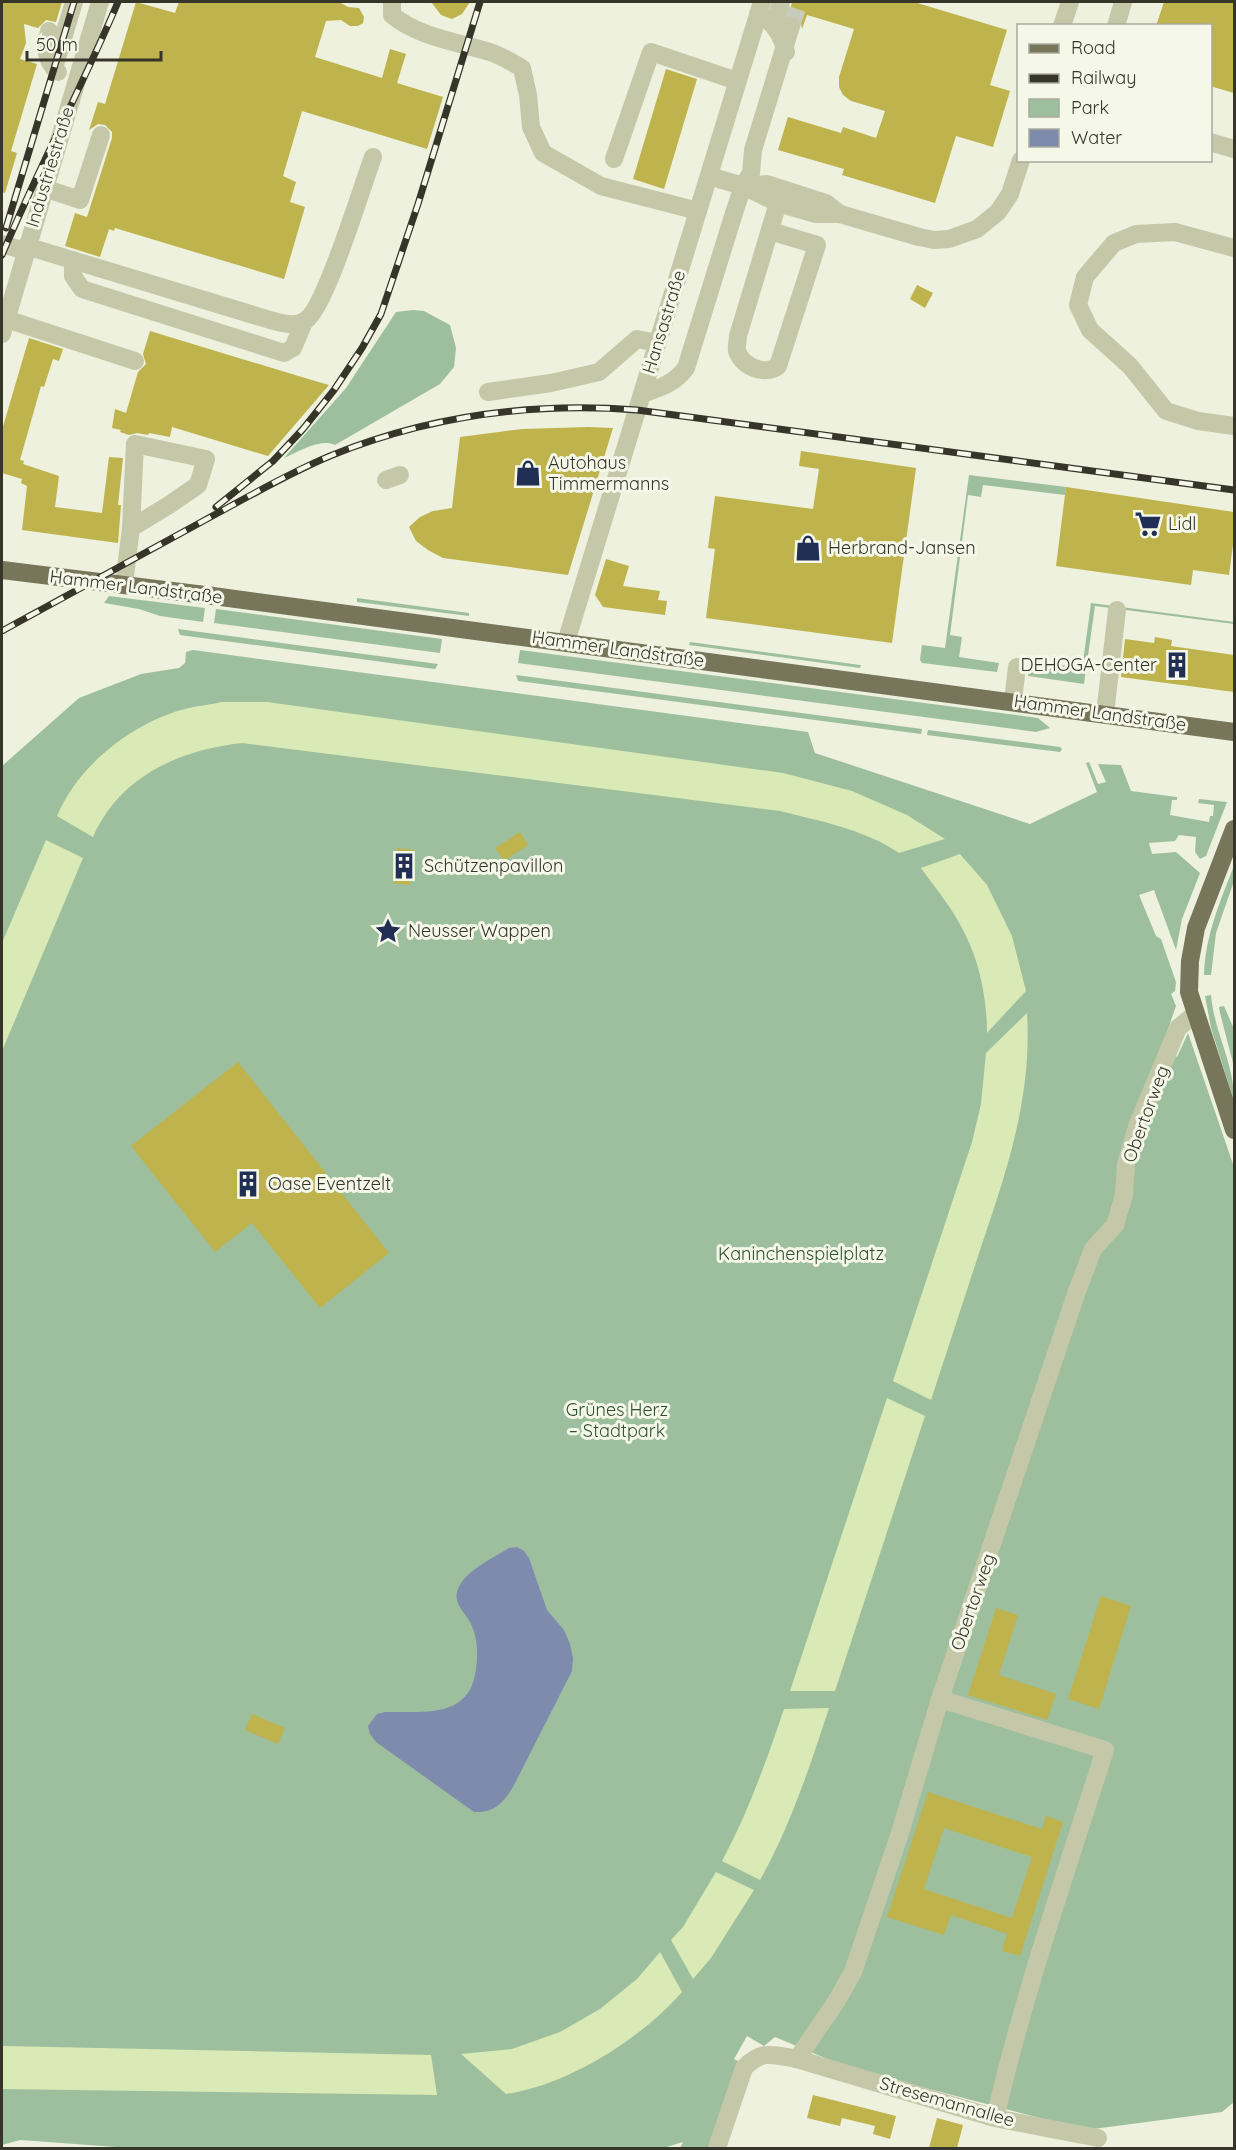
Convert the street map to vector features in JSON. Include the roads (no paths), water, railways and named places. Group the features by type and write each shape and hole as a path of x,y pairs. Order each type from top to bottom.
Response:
{"main road":[{"name":"Hammer Landstraße","path":"2,570 566,642 1234,732"},
{"path":"1234,829 1196,928 1190,961 1189,992 1234,1130"}],"street":[{"path":"54,68 74,2"},
{"name":"Industriestraße","path":"4,326 100,2"},
{"path":"392,2 392,15 404,25 496,54 522,68 528,95 531,127 543,153 601,186 698,211"},
{"path":"642,394 669,385 679,378 686,368 743,186 753,166 763,153 789,63 785,47 781,2"},
{"path":"1063,24 1070,2"},
{"path":"1117,24 1123,2"},
{"path":"760,8 767,18 783,26"},
{"name":"Hansastraße","path":"566,642 760,8"},
{"path":"49,31 45,52 54,68 76,80"},
{"path":"614,159 651,52 737,81"},
{"path":"44,188 80,200 101,135"},
{"path":"1212,143 1234,149"},
{"path":"2,244 72,260 270,320 291,325 304,322 313,315 327,286 373,157"},
{"path":"709,176 743,186 778,203 816,214 840,214 934,240 964,235 990,220 1004,204 1015,182 1020,162"},
{"path":"743,186 767,184 826,203 840,214"},
{"path":"770,231 817,245 778,366 774,370 765,371 745,363 737,350 738,336 778,203"},
{"path":"1234,249 1175,232 1136,234 1114,243 1085,277 1078,305 1090,330 1130,366 1166,411 1198,421 1234,426"},
{"path":"72,260 73,276 82,289 284,352 293,348 304,322"},
{"path":"4,326 135,361"},
{"path":"488,392 551,383 599,372 637,339 657,343"},
{"path":"124,584 131,528 135,444 206,459 198,485 131,528"},
{"path":"1105,714 1117,610"},
{"path":"1013,701 1017,667"},
{"name":"Obertorweg","path":"797,2059 836,2002 853,1972 900,1833 940,1699 1076,1293 1093,1249 1115,1226 1124,1195 1126,1164 1138,1124 1178,1028 1195,1014"},
{"path":"940,1699 1105,1750 1031,1983 995,2118"},
{"path":"717,2148 744,2068 752,2059 764,2054 797,2059"},
{"name":"Stresemannallee","path":"797,2059 995,2118 1098,2138"}],"water":[{"path":"517,1547 529,1558 547,1610 564,1630 573,1658 572,1671 509,1793 492,1809 474,1812 376,1742 368,1726 377,1714 442,1709 455,1705 465,1697 472,1685 476,1669 477,1646 471,1624 457,1601 457,1592 465,1578 479,1566 509,1548"}],"tunnel":[{"path":"791,26 799,2"}],"railway":[{"path":"6,228 74,2"},
{"path":"2,255 118,2"},
{"path":"216,507 273,461 303,429 334,390 381,314 418,204 480,2"},
{"path":"2,631 298,470 330,456 404,431 480,415 519,410 558,408 637,410 1234,490"}],"place":[{"name":"Autohaus Timmermanns","path":"528,473"},
{"name":"Lidl","path":"1148,524"},
{"name":"Herbrand-Jansen","path":"808,548"},
{"name":"DEHOGA-Center","path":"1177,665"},
{"name":"Schützenpavillon","path":"404,866"},
{"name":"Neusser Wappen","path":"388,931"},
{"name":"Oase Eventzelt","path":"248,1184"}],"park label":[{"name":"Kaninchenspielplatz","path":"801,1254"},
{"name":"Grünes Herz – Stadtpark","path":"617,1420"}]}
